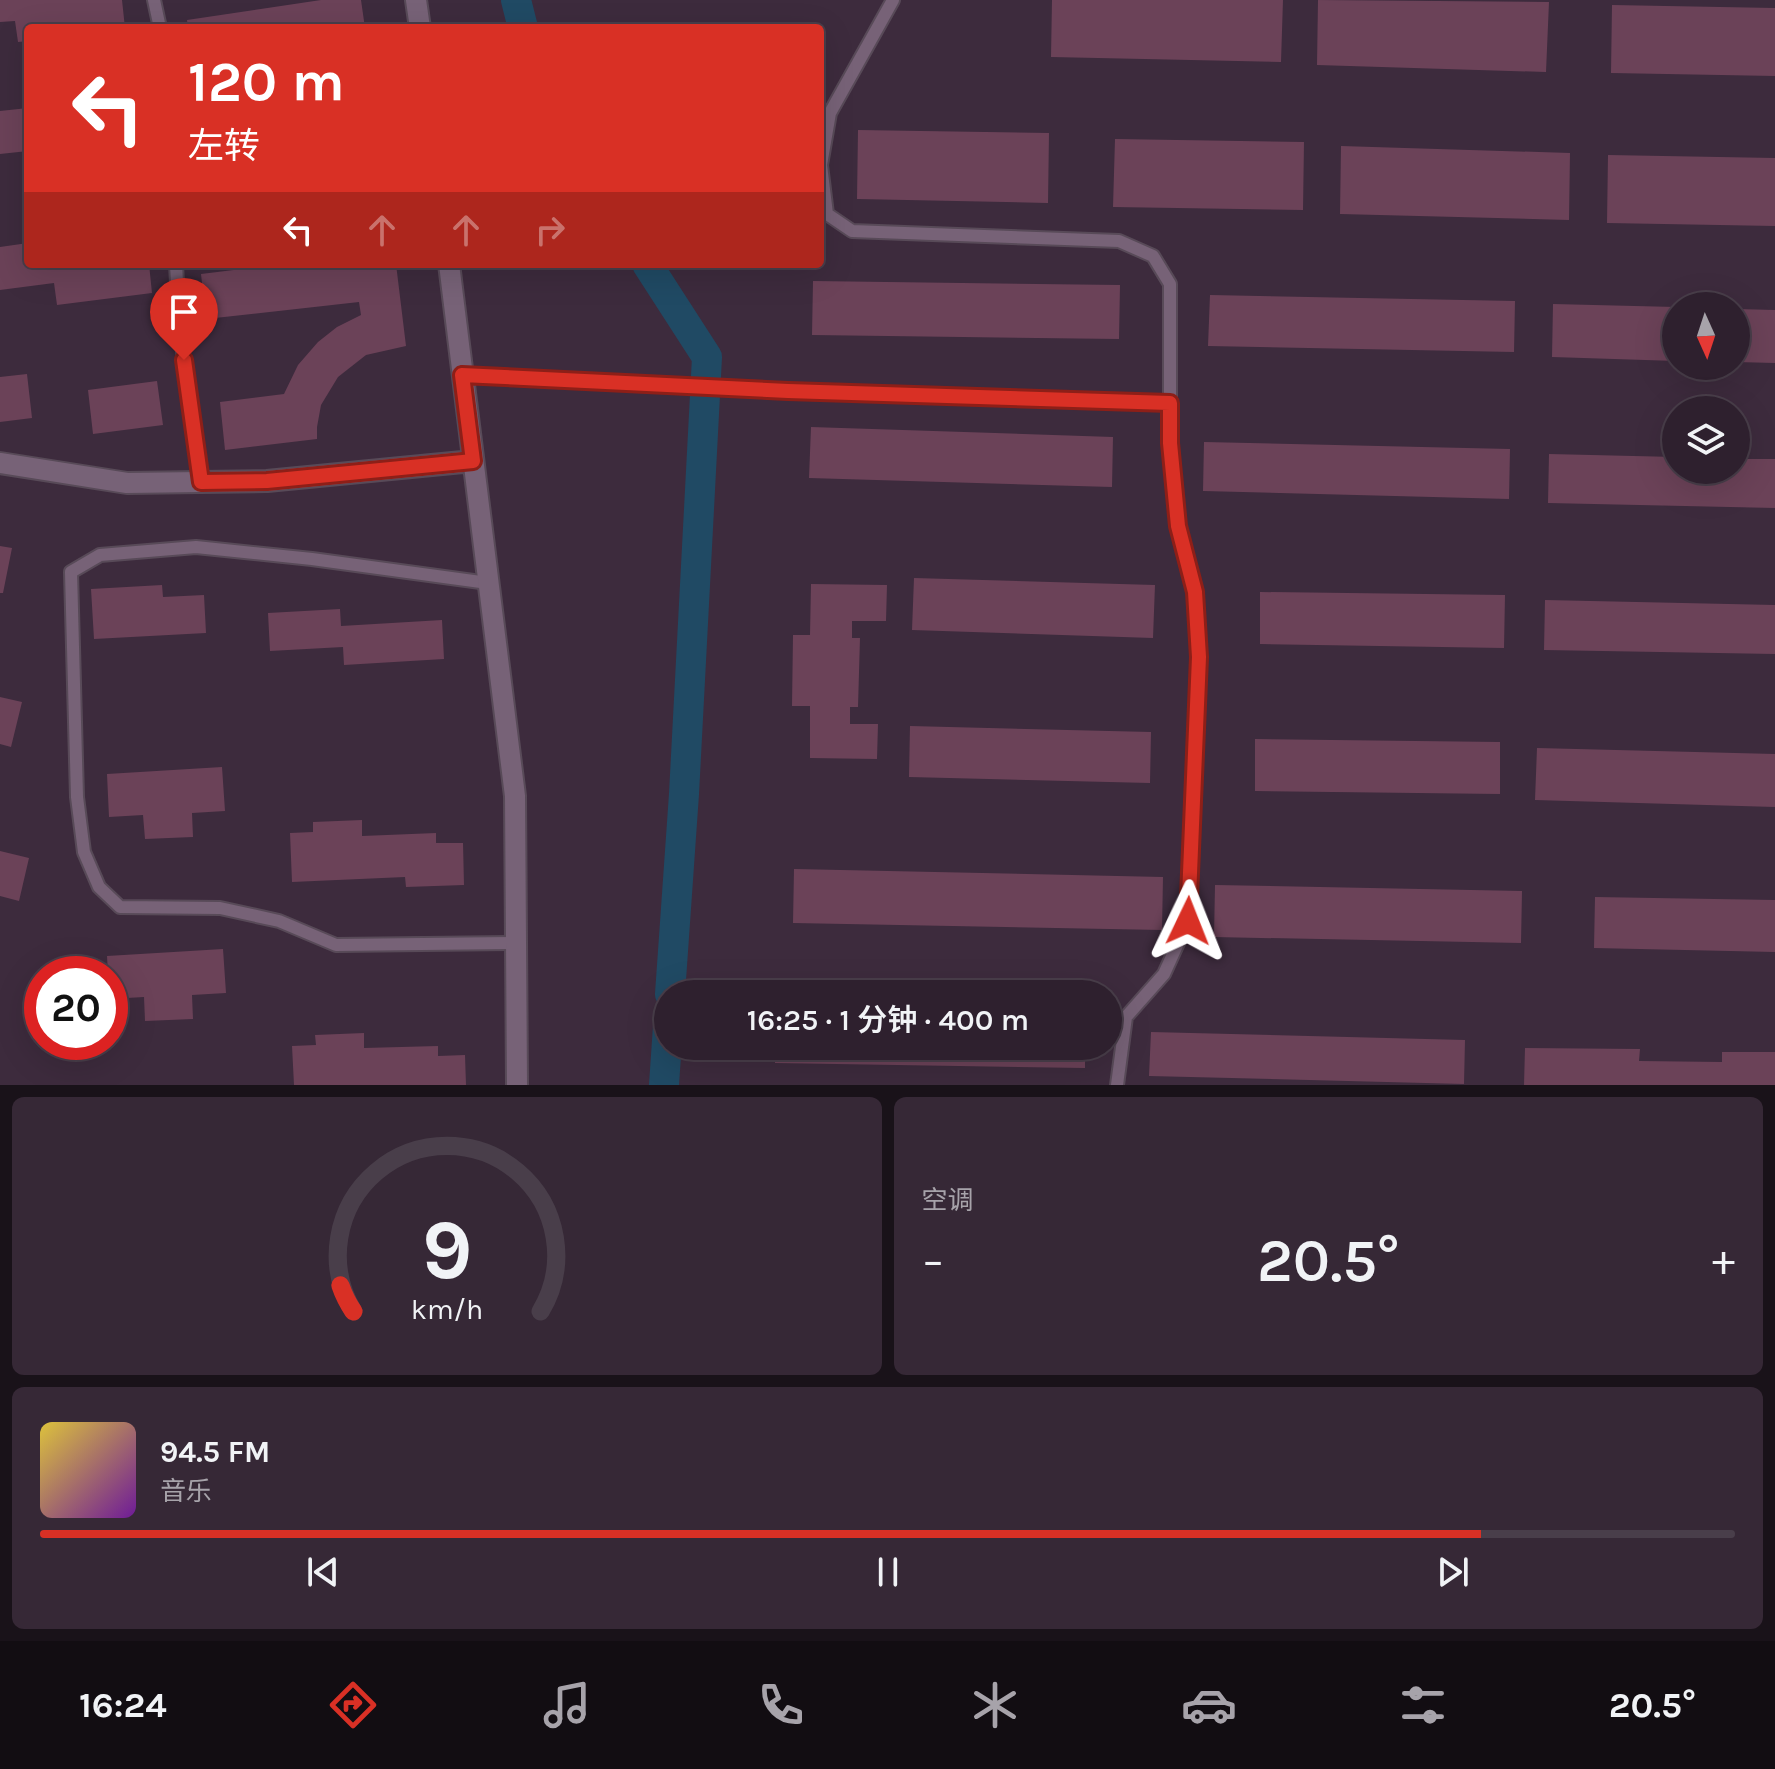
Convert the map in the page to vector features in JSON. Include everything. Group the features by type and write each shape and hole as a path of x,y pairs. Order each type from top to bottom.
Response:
{"street":[{"path":"416,0 419,24"},
{"path":"449,268 515,796 517,1085"},
{"path":"0,463 127,483 267,481 473,461"}],"lane":[{"path":"154,0 159,24"},
{"path":"824,148 830,113 893,0"},
{"path":"824,190 827,214 852,231 1119,241 1153,256 1170,284 1170,443 1178,526 1195,592 1199,657 1188,921 1164,974 1126,1017 1117,1085"},
{"path":"176,268 187,389 201,482"},
{"path":"462,375 788,391 1170,403"},
{"path":"488,583 196,547 100,555 71,572 77,797 84,852 99,887 120,907 220,908 279,921 336,945 516,943"}],"building":[{"path":"0,0 122,0 125,24 24,24 24,41 18,42 15,21 0,22"},
{"path":"321,0 361,0 364,24 188,24 187,20"},
{"path":"1052,0 1283,0 1281,62 1051,57"},
{"path":"1318,0 1549,2 1546,72 1317,65"},
{"path":"1612,5 1775,8 1775,76 1611,73"},
{"path":"24,108 24,151 0,154 0,111"},
{"path":"858,130 1049,133 1048,203 857,199"},
{"path":"1115,139 1304,142 1303,210 1113,207"},
{"path":"1341,146 1570,153 1569,220 1340,214"},
{"path":"1608,155 1775,158 1775,226 1607,223"},
{"path":"24,244 24,268 149,268 152,293 57,305 54,283 0,290 0,247"},
{"path":"251,268 396,268 406,346 366,355 338,377 321,405 317,439 225,450 220,402 284,394 298,365 318,342 337,327 361,315 359,302 206,319 201,274"},
{"path":"813,281 1120,285 1119,339 812,335"},
{"path":"1210,295 1515,301 1514,352 1208,346"},
{"path":"1553,304 1662,307 1662,361 1552,357"},
{"path":"1750,309 1775,310 1775,363 1750,362"},
{"path":"27,374 32,418 0,422 0,377"},
{"path":"157,381 163,425 93,434 88,390"},
{"path":"811,427 1113,437 1112,487 809,478"},
{"path":"1204,442 1510,449 1509,499 1203,491"},
{"path":"1549,454 1662,457 1662,484 1750,484 1750,459 1775,459 1775,508 1548,503"},
{"path":"0,546 12,548 3,593 0,593"},
{"path":"914,578 1155,585 1153,638 912,630"},
{"path":"811,584 887,585 886,621 852,621 852,638 860,638 858,707 850,707 850,724 878,724 877,759 810,758 810,706 792,706 793,635 810,635"},
{"path":"162,585 163,597 204,595 206,633 94,639 91,589"},
{"path":"1260,592 1505,595 1504,648 1260,644"},
{"path":"1545,600 1775,605 1775,654 1544,650"},
{"path":"340,609 341,626 442,620 444,659 344,665 343,647 270,651 268,613"},
{"path":"0,697 22,702 11,747 0,744"},
{"path":"910,726 1151,732 1150,783 909,777"},
{"path":"1255,739 1500,742 1500,794 1255,791"},
{"path":"1537,748 1775,754 1775,807 1535,800"},
{"path":"222,767 225,811 192,813 193,837 145,839 143,815 109,817 107,774"},
{"path":"362,820 362,836 436,833 436,843 463,843 464,885 406,887 405,877 292,882 290,833 313,832 313,822"},
{"path":"0,851 29,858 19,901 0,896"},
{"path":"794,869 1163,877 1162,930 793,923"},
{"path":"1215,885 1522,891 1521,943 1214,937"},
{"path":"1595,897 1775,900 1775,952 1594,948"},
{"path":"223,949 226,993 192,995 193,1019 145,1021 144,997 128,998 128,956 107,956"},
{"path":"1151,1032 1465,1040 1464,1084 1149,1076"},
{"path":"364,1033 364,1048 438,1046 438,1056 465,1055 466,1085 294,1085 292,1046 316,1045 315,1035"},
{"path":"1525,1048 1640,1049 1639,1061 1722,1062 1722,1052 1775,1052 1775,1085 1524,1085"},
{"path":"775,1060 1085,1060 1085,1068 775,1063"}],"waterway":[{"path":"516,0 522,24"},
{"path":"650,268 707,357 671,980"},
{"path":"664,1085 666,1060"}],"route":[{"path":"184,360 201,482 267,481 473,461 462,375 788,391 1170,403 1170,443 1178,526 1195,592 1199,657 1188,921"}]}
